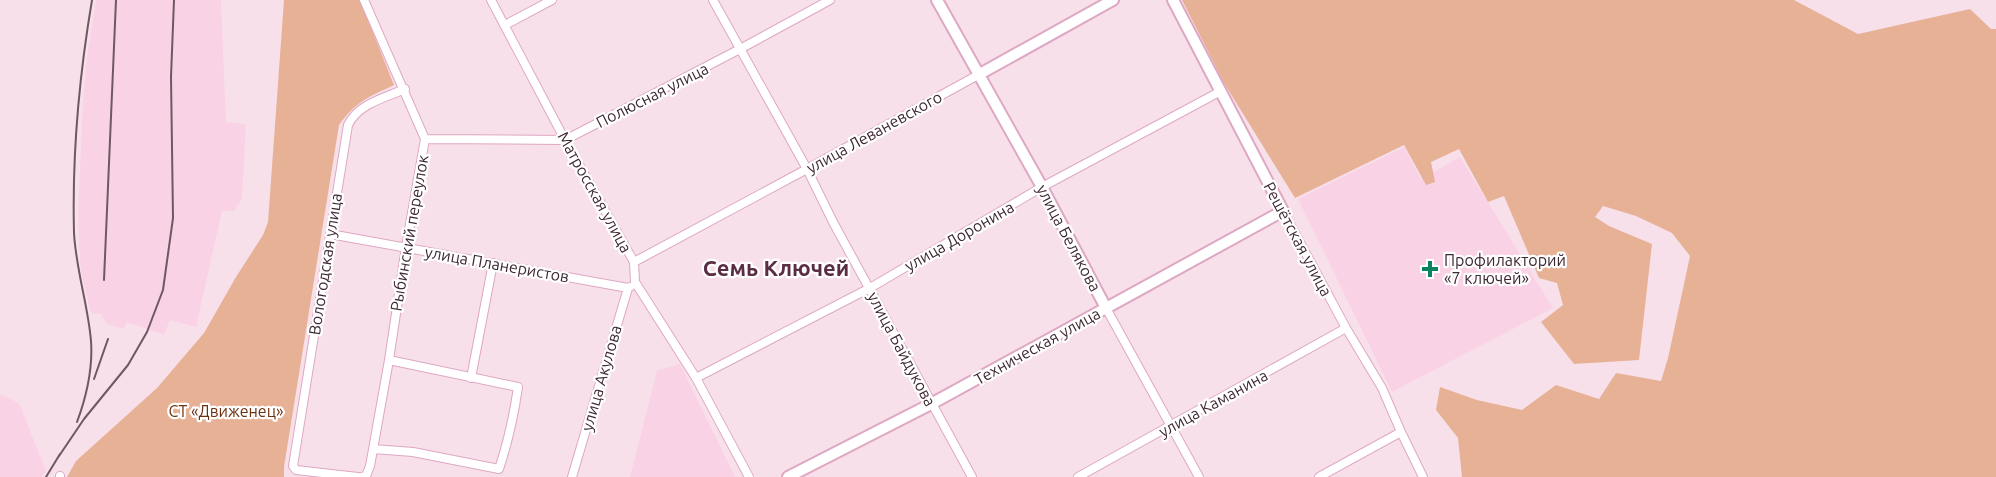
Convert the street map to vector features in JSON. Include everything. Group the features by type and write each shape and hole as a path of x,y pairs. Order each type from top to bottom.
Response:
{"street":[{"name":"Рыбинский переулок","path":"362,477 373,449 426,139 364,0"},
{"name":"Матросская улица","path":"491,0 565,140 634,262 635,282 696,378 749,477"},
{"path":"505,25 552,0"},
{"name":"улица Байдукова","path":"713,0 807,169 833,222 972,477"},
{"name":"Полюсная улица","path":"426,139 565,140 830,0"},
{"name":"улица Белякова","path":"938,0 1199,477"},
{"name":"улица Леваневского","path":"634,262 1113,0"},
{"name":"Решётская улица","path":"1173,0 1346,328 1382,388 1424,477"},
{"name":"Вологодская улица","path":"321,475 296,470 293,466 348,125 353,115 366,106 405,90"},
{"name":"улица Доронина","path":"696,378 870,288 1042,188 1221,91"},
{"name":"Техническая улица","path":"788,477 931,404 1283,211"},
{"name":"улица Планеристов","path":"330,234 628,288"},
{"path":"471,378 493,263"},
{"path":"628,288 635,282"},
{"name":"улица Акулова","path":"572,477 628,288"},
{"name":"улица Каманина","path":"1078,477 1346,328"},
{"path":"373,449 413,452 499,469 510,436 518,387 389,360"},
{"path":"1319,477 1401,432"},
{"path":"321,475 362,477"}],"shaded area":[{"path":"96,0 221,0 226,122 246,124 242,199 234,211 222,211 196,327 170,320 164,335 127,322 124,329 107,324 100,314 91,313 81,271 78,214 83,102"},
{"name":"Профилакторий «7 ключей»","path":"1404,147 1421,179 1460,157 1553,308 1392,392 1298,199"},
{"path":"680,364 735,477 630,477 657,371"},
{"path":"0,394 19,403 46,471 42,477 0,477"}],"green space":[{"name":"СТ «Движенец»","path":"284,0 360,0 394,85 357,105 339,125 284,477 67,477 76,461 157,388 204,333 263,235 268,222"},
{"path":"1182,0 1794,0 1858,34 1970,9 1991,29 1996,29 1996,477 1462,477 1458,438 1436,410 1440,387 1477,400 1522,410 1556,385 1599,399 1616,373 1661,381 1690,256 1672,233 1636,216 1603,206 1595,217 1609,226 1652,244 1639,360 1574,364 1541,322 1563,305 1557,283 1539,278 1504,196 1488,202 1459,149 1431,162 1435,182 1426,185 1404,145 1295,198 1224,83"}],"railway":[{"path":"77,422 86,392 91,362 91,341 75,247 74,175 77,116 92,0"},
{"path":"104,280 116,0"},
{"path":"57,459 84,419 128,365 147,332 163,290 173,218 171,77 174,0"},
{"path":"94,379 108,339"},
{"path":"46,477 60,454"}],"place":[{"name":"Профилакторий «7 ключей»","path":"1430,269"}],"district":[{"name":"Семь Ключей","path":"776,268"}]}
